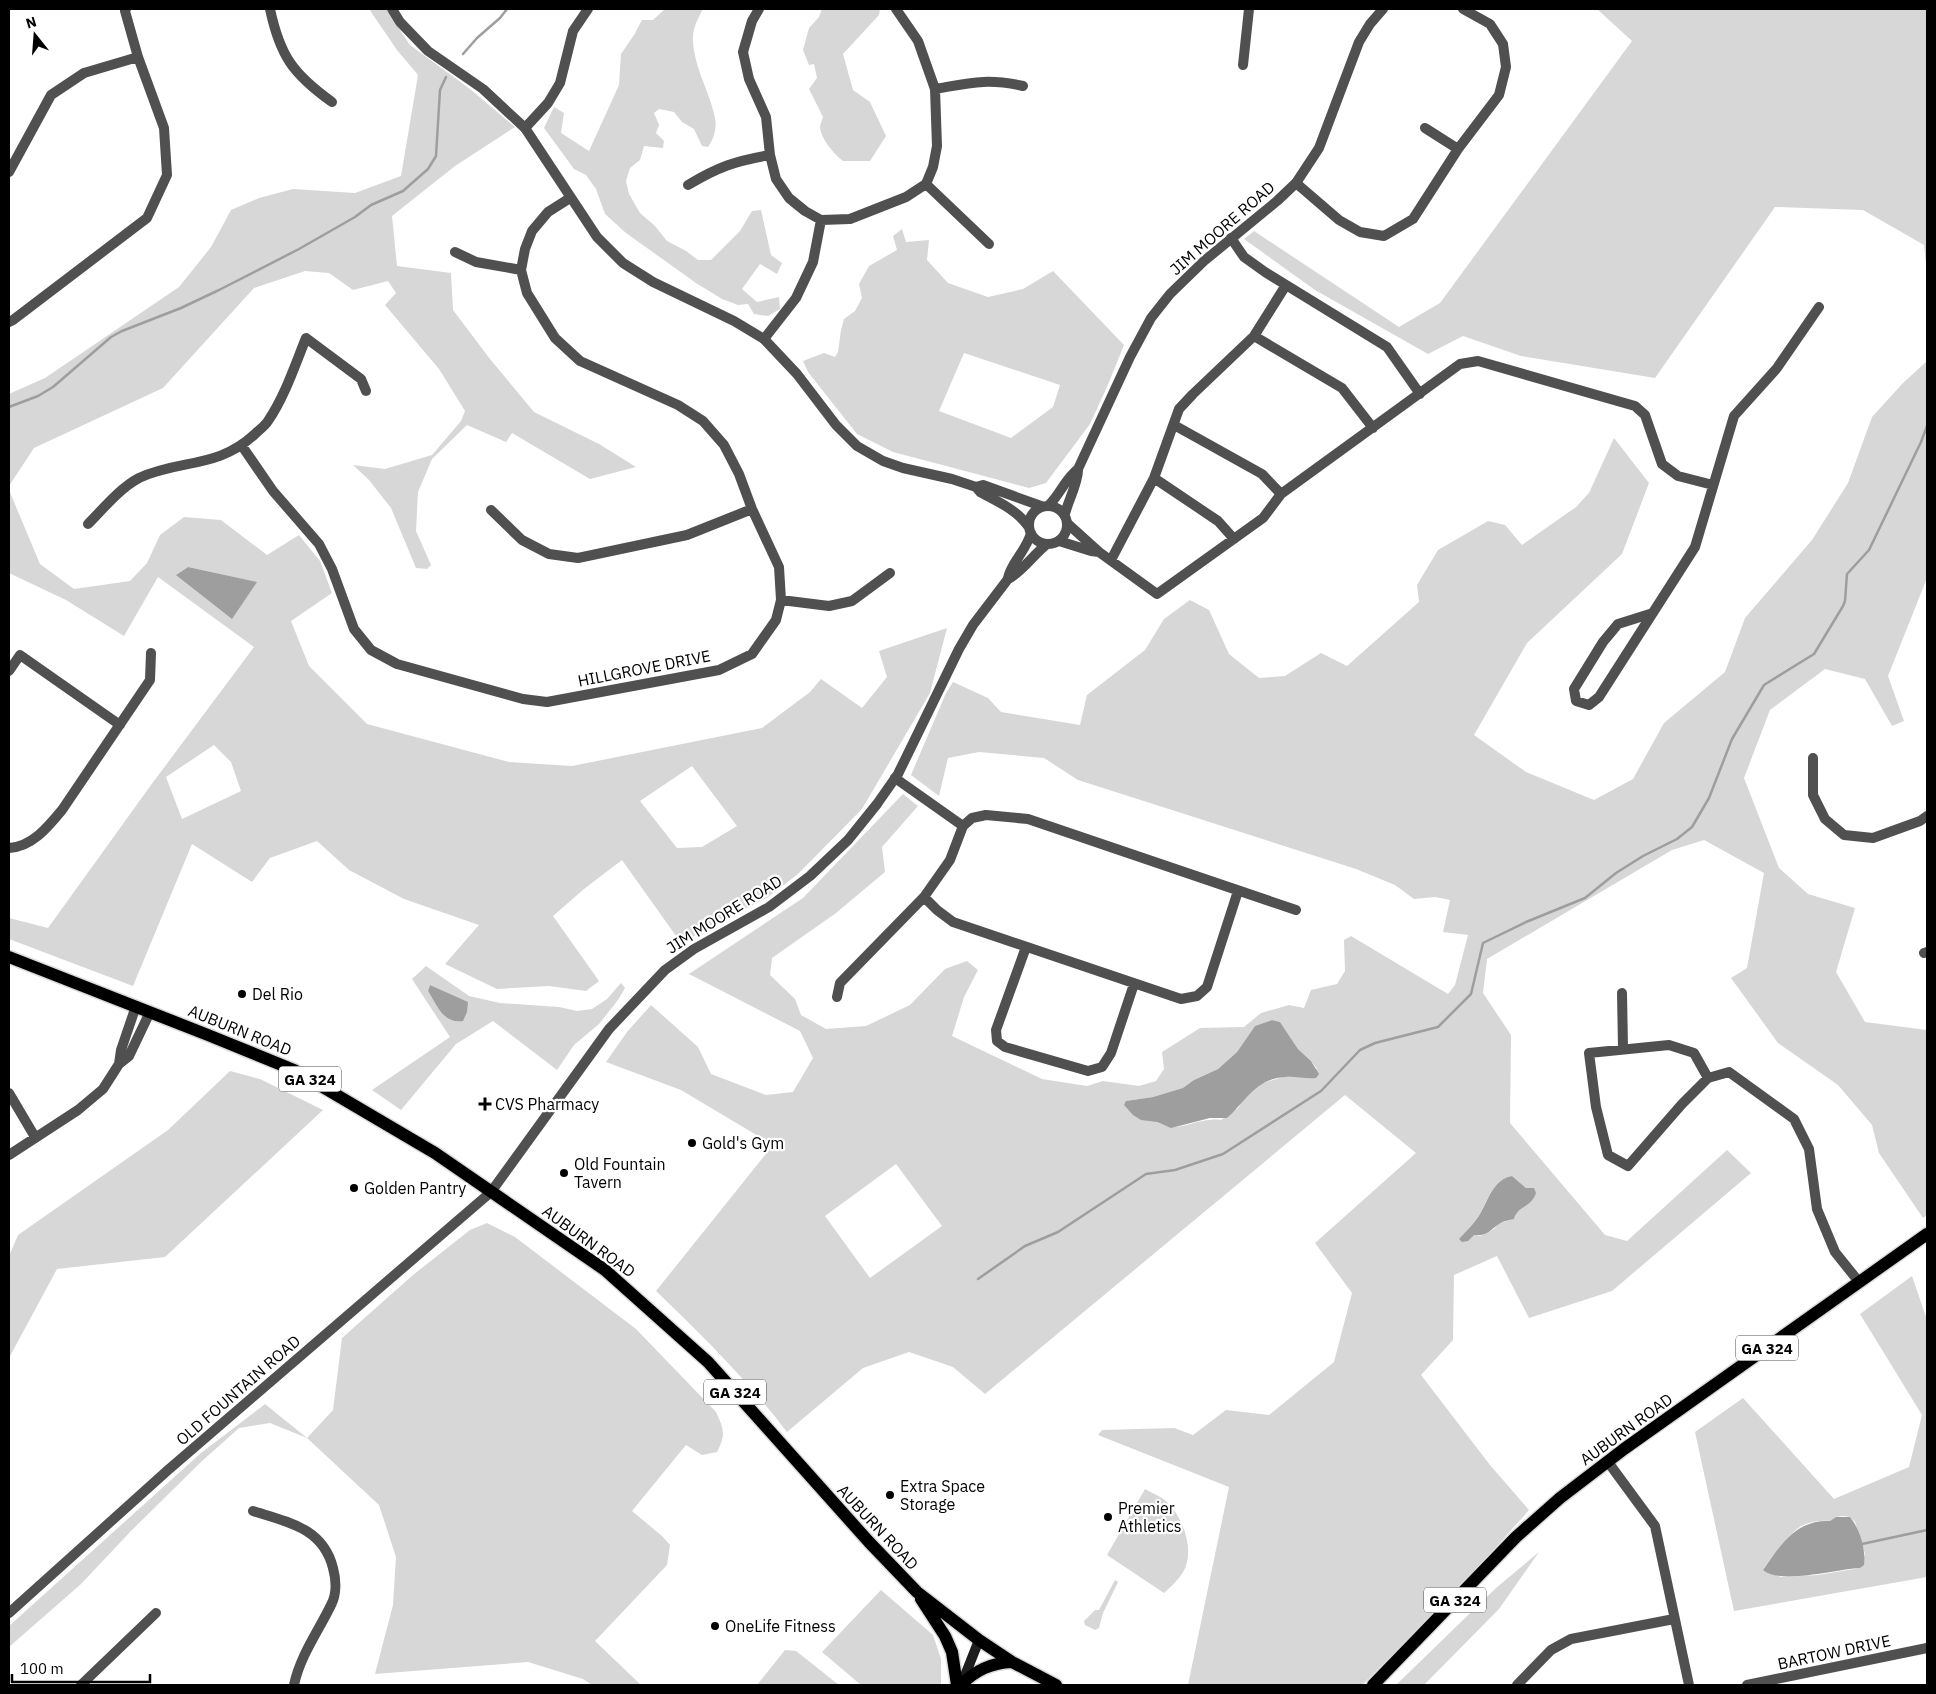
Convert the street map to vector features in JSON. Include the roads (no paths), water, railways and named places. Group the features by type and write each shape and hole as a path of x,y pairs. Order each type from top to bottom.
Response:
{"main road":[{"name":"AUBURN ROAD","path":"9,957 294,1070 435,1153 605,1270 708,1362 811,1478 917,1592 979,1640 1012,1662 1056,1685"},
{"name":"AUBURN ROAD","path":"1373,1685 1516,1536 1560,1498 1927,1234"},
{"path":"917,1592 945,1636 952,1652 960,1685"},
{"path":"960,1685 979,1640"},
{"path":"960,1685 974,1672 990,1665 1012,1662"}],"street":[{"path":"9,322 97,258 147,218 167,175 164,128 138,57 126,9"},
{"path":"270,9 279,45 285,56 314,90 332,102"},
{"path":"392,9 400,22 428,51 483,89 524,128 542,152 597,238 630,268 653,282 734,321 764,339 797,374 836,425 857,446 883,461 976,487 983,485 1045,506 1056,506 1066,519 1099,552 1157,594 1263,518 1281,494 1460,364 1478,361 1635,406 1645,415 1662,464 1678,476 1712,485"},
{"path":"524,128 548,103 560,83 573,31 588,9"},
{"path":"760,9 752,21 742,52 749,79 766,117 770,155 776,179 789,198 805,211 821,220 850,218 906,197 926,184 933,167 937,146 935,89 918,41 896,9"},
{"path":"1243,65 1248,9"},
{"name":"JIM MOORE ROAD","path":"1045,506 1056,499 1072,474 1078,470 1130,357 1151,318 1170,294 1204,261 1296,184 1319,148 1359,42 1370,24 1383,9"},
{"path":"1296,184 1339,220 1360,232 1384,236 1413,219 1458,148 1499,95 1506,67 1503,44 1490,24 1463,9"},
{"path":"9,172 51,95 84,73 138,57"},
{"path":"935,89 983,81 1023,86"},
{"path":"1425,128 1458,148"},
{"path":"688,185 736,161 770,155"},
{"path":"926,184 989,244"},
{"name":"HILLGROVE DRIVE","path":"242,446 273,491 319,544 332,569 354,629 371,650 397,664 523,699 547,702 719,670 752,654 776,620 781,600 779,567 752,509 739,474 724,445 703,421 678,405 580,361 555,338 527,293 521,270 525,249 532,231 548,212 570,198"},
{"path":"764,339 796,298 812,262 821,220"},
{"path":"1231,238 1244,257 1386,347 1420,394"},
{"path":"455,252 476,262 521,270"},
{"path":"1111,560 1154,478 1179,409 1254,336 1286,285"},
{"path":"1653,612 1618,624 1603,642 1574,688 1576,701 1589,705 1599,697 1695,547 1734,416 1777,368 1818,307"},
{"path":"1254,336 1342,388 1373,428"},
{"path":"88,524 117,495 138,479 163,470 217,458 242,446 268,422 285,389 306,338 361,379 366,391"},
{"path":"1174,425 1262,474 1281,494"},
{"name":"JIM MOORE ROAD","path":"1066,519 1070,496 1079,476 1078,470"},
{"path":"1154,478 1218,521 1234,539"},
{"path":"976,487 980,492 1023,518 1037,541 1046,544 1060,541 1099,552"},
{"path":"1030,529 1032,514 1045,506"},
{"path":"491,510 522,540 549,554 578,558 686,535 752,509"},
{"path":"1060,541 1064,536 1066,519"},
{"name":"JIM MOORE ROAD","path":"490,1192 609,1029 665,970 694,949 769,907 810,876 848,840 895,778 914,745 935,696 959,649 973,625 1008,579 1009,573 1026,548 1030,529"},
{"name":"JIM MOORE ROAD","path":"1008,579 1015,576 1033,555 1046,544"},
{"path":"781,600 829,606 852,602 890,573"},
{"path":"9,848 25,845 47,828 62,810 150,680 151,653"},
{"path":"9,671 20,655 120,725"},
{"path":"1812,758 1814,795 1825,819 1844,834 1873,838 1920,821 1927,816"},
{"path":"895,778 963,826"},
{"path":"837,997 840,983 924,897 950,860 963,826 972,818 986,815 1028,819 1296,910"},
{"path":"924,897 953,922 1181,999 1197,996 1207,986 1238,891"},
{"path":"1026,947 996,1030 997,1041 1005,1047 1088,1071 1102,1067 1111,1053 1134,984"},
{"path":"1622,993 1623,1048"},
{"path":"119,1064 121,1050 136,1006"},
{"path":"9,1155 78,1110 103,1090 119,1064 129,1056 150,1012"},
{"path":"1708,1078 1694,1053 1669,1045 1623,1048 1589,1053 1596,1107 1608,1155 1628,1166 1682,1104 1708,1078 1729,1072 1794,1119 1809,1149 1817,1209 1835,1252 1859,1282"},
{"path":"9,1093 35,1137"},
{"name":"OLD FOUNTAIN ROAD","path":"9,1613 168,1470 490,1192"},
{"path":"1608,1462 1655,1526 1689,1685"},
{"path":"254,1511 296,1524 319,1539 330,1556 336,1579 332,1603 298,1668 294,1685"},
{"path":"81,1685 156,1613"},
{"path":"1516,1685 1551,1650 1571,1639 1674,1619"},
{"name":"BARTOW DRIVE","path":"1747,1685 1927,1648"}],"waterway":[{"path":"463,54 507,9"},
{"path":"9,407 38,396 53,387 111,337 219,290 299,249 355,217 371,205 403,191 428,169 436,156 440,90 446,77"},
{"path":"978,1279 1025,1246 1058,1232 1146,1174 1175,1170 1223,1154 1321,1091 1360,1050 1375,1043 1438,1027 1471,994 1483,943 1526,922 1585,898 1616,873 1643,856 1677,839 1692,827 1709,798 1732,739 1764,685 1814,654 1843,606 1847,574 1869,550 1927,426"},
{"path":"1862,1544 1927,1530"}],"place":[{"name":"Del Rio","path":"242,994"},
{"name":"CVS Pharmacy","path":"485,1104"},
{"name":"Gold's Gym","path":"692,1143"},
{"name":"Old Fountain Tavern","path":"564,1173"},
{"name":"Golden Pantry","path":"354,1188"},
{"name":"Extra Space Storage","path":"890,1495"},
{"name":"Premier Athletics","path":"1108,1517"},
{"name":"OneLife Fitness","path":"715,1626"}]}
